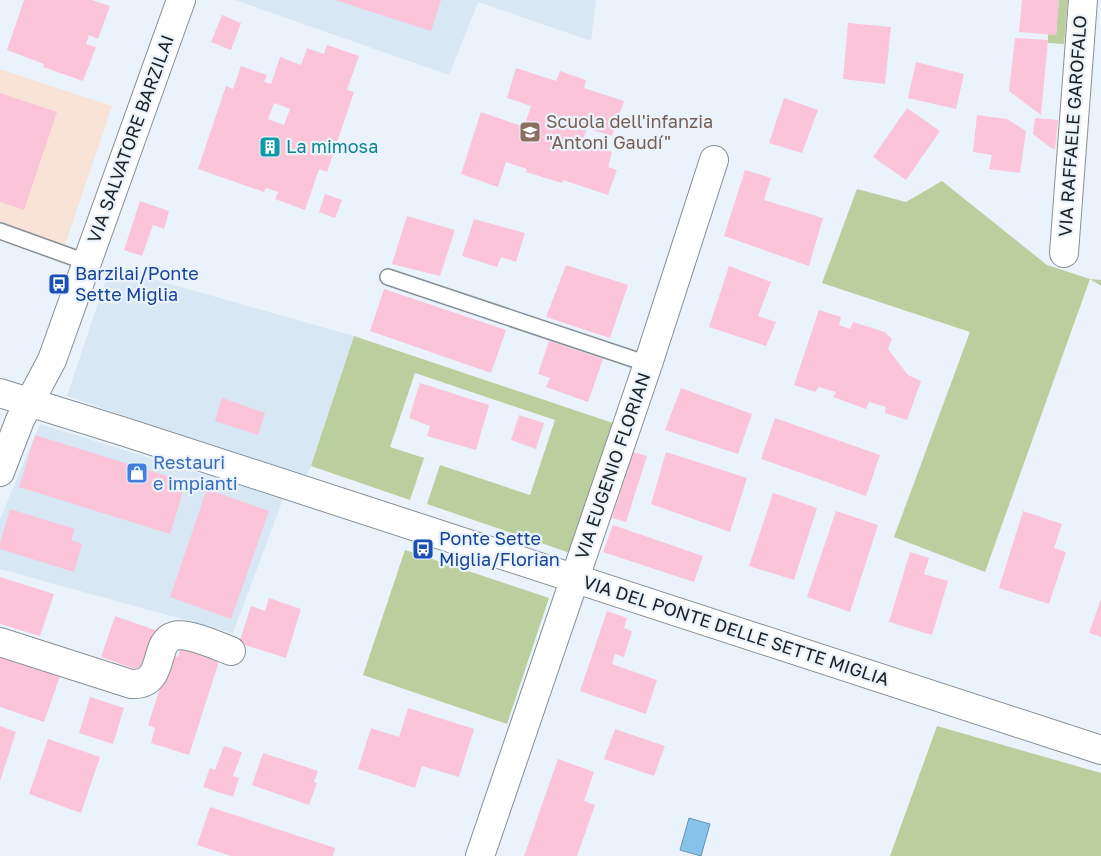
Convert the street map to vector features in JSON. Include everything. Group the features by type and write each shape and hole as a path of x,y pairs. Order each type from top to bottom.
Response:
{"street":[{"name":"VIA SALVATORE BARZILAI","path":"0,472 28,402 52,360 86,262 152,86 181,0"},
{"name":"VIA RAFFAELE GAROFALO","path":"1064,253 1083,0"},
{"name":"VIA EUGENIO FLORIAN","path":"480,856 648,364 714,160"},
{"name":"VIA DEL PONTE DELLE SETTE MIGLIA","path":"0,394 128,433 1101,750"},
{"path":"0,642 131,684 146,682 152,677 162,648 174,636 191,637 231,651"}],"lane":[{"path":"0,231 86,262"},
{"path":"388,277 648,364"}],"shaded area":[{"path":"235,0 596,0 591,41 478,2 449,75"},
{"path":"0,69 112,106 65,245 0,223"},
{"path":"110,267 354,336 311,466 305,478 67,396"},
{"path":"40,424 283,499 233,633 0,569 0,519"}],"green space":[{"path":"1059,0 1068,0 1064,44 1048,43 1048,34 1056,35"},
{"path":"942,181 1047,265 1090,279 985,572 894,537 970,332 822,283 857,189 906,202"},
{"path":"1090,279 1101,280 1101,286"},
{"path":"354,336 619,425 576,555 427,504 440,465 530,495 555,420 415,373 390,447 424,458 410,500 311,466"},
{"path":"405,550 549,598 507,724 363,675"},
{"path":"937,726 1101,773 1101,856 890,856"}],"water":[{"path":"689,818 710,824 701,856 680,850"}],"building":[{"path":"24,0 92,0 110,6 98,39 89,35 86,44 96,47 83,81 43,67 44,64 7,50"},
{"path":"335,0 441,0 431,31"},
{"path":"1022,0 1059,0 1056,35 1019,32"},
{"path":"222,15 241,23 231,50 211,42"},
{"path":"848,23 891,27 885,84 843,79"},
{"path":"1015,38 1048,40 1041,115 1009,91"},
{"name":"La mimosa","path":"327,45 359,56 347,90 354,92 327,172 319,169 305,210 275,199 278,192 266,188 264,192 198,169 226,86 233,89 241,66 267,75 264,82 271,84 280,57 301,65 307,48 324,54","holes":["274,103 290,109 284,125 268,119"]},
{"path":"916,62 964,74 956,109 908,98"},
{"name":"Scuola dell'infanzia \"Antoni Gaudí\"","path":"516,68 556,81 560,71 586,80 584,88 624,101 612,136 587,128 582,142 612,152 608,167 617,170 608,195 563,180 562,183 526,172 527,169 506,162 498,187 461,174 481,112 524,127 531,106 507,98"},
{"path":"0,93 57,112 24,210 0,202"},
{"path":"784,98 818,110 802,153 769,143"},
{"path":"907,108 940,131 906,180 873,157"},
{"path":"977,115 1007,119 1026,131 1020,173 989,169 992,155 973,152"},
{"path":"1035,118 1058,120 1055,149 1033,134"},
{"path":"745,170 771,178 764,200 823,218 809,266 724,236"},
{"path":"325,194 342,200 335,218 319,212"},
{"path":"140,201 169,211 164,229 153,225 142,256 124,250"},
{"path":"407,216 455,230 440,276 392,264"},
{"path":"474,219 525,233 516,262 501,257 497,267 462,256"},
{"path":"566,265 628,285 610,338 546,317"},
{"path":"729,266 771,282 758,316 776,322 766,346 709,327"},
{"path":"384,289 506,330 491,373 370,331"},
{"path":"819,310 841,317 839,325 850,329 853,322 885,332 892,339 888,349 908,375 921,381 907,420 885,413 886,407 869,402 866,409 833,397 836,392 819,387 815,392 794,385"},
{"path":"549,341 603,359 588,402 546,387 550,378 538,374"},
{"path":"420,383 489,405 476,450 427,436 430,426 409,418"},
{"path":"681,388 752,414 738,454 665,430"},
{"path":"222,398 265,413 258,435 215,421"},
{"path":"519,415 544,423 536,449 511,440"},
{"path":"775,418 880,455 866,496 761,459"},
{"path":"35,435 186,482 170,534 19,487"},
{"path":"633,452 647,456 626,522 612,518"},
{"path":"666,452 747,478 730,532 651,504"},
{"path":"207,489 269,511 231,619 170,597"},
{"path":"773,493 817,508 794,580 749,566"},
{"path":"10,509 75,529 71,540 82,544 74,572 0,549"},
{"path":"836,511 878,525 850,612 807,597"},
{"path":"1023,511 1062,524 1054,548 1066,552 1049,604 999,588"},
{"path":"613,525 703,556 694,582 603,552"},
{"path":"910,552 929,558 924,574 948,581 932,635 889,622"},
{"path":"0,577 54,594 40,636 0,624"},
{"path":"269,598 301,609 286,658 239,643 251,606 265,611"},
{"path":"1101,599 1101,637 1089,633"},
{"path":"607,611 627,618 624,628 632,631 624,657 615,654 612,664 657,680 646,714 580,691"},
{"path":"115,616 161,632 147,673 101,657"},
{"path":"183,642 221,655 189,755 151,743 155,728 148,725 171,655 178,657"},
{"path":"0,652 61,673 44,722 0,707"},
{"path":"90,697 124,708 113,744 79,733"},
{"path":"408,708 474,729 459,777 422,766 415,788 358,769 371,728 399,737"},
{"path":"0,726 16,732 0,781"},
{"path":"615,729 665,746 654,776 604,759"},
{"path":"48,739 100,757 81,813 29,794"},
{"path":"224,746 242,752 233,776 239,778 233,797 203,787 210,768 215,770"},
{"path":"263,753 318,771 314,782 317,783 309,805 252,785"},
{"path":"558,759 594,772 584,801 595,805 577,856 524,856"},
{"path":"210,807 335,848 333,856 231,856 197,845"}],"place":[{"name":"Scuola dell'infanzia \"Antoni Gaudí\"","path":"530,132"},
{"name":"La mimosa","path":"270,147"},
{"name":"Barzilai/Ponte Sette Miglia","path":"59,284"},
{"name":"Restauri e impianti","path":"137,473"},
{"name":"Ponte Sette Miglia/Florian","path":"423,549"}]}
